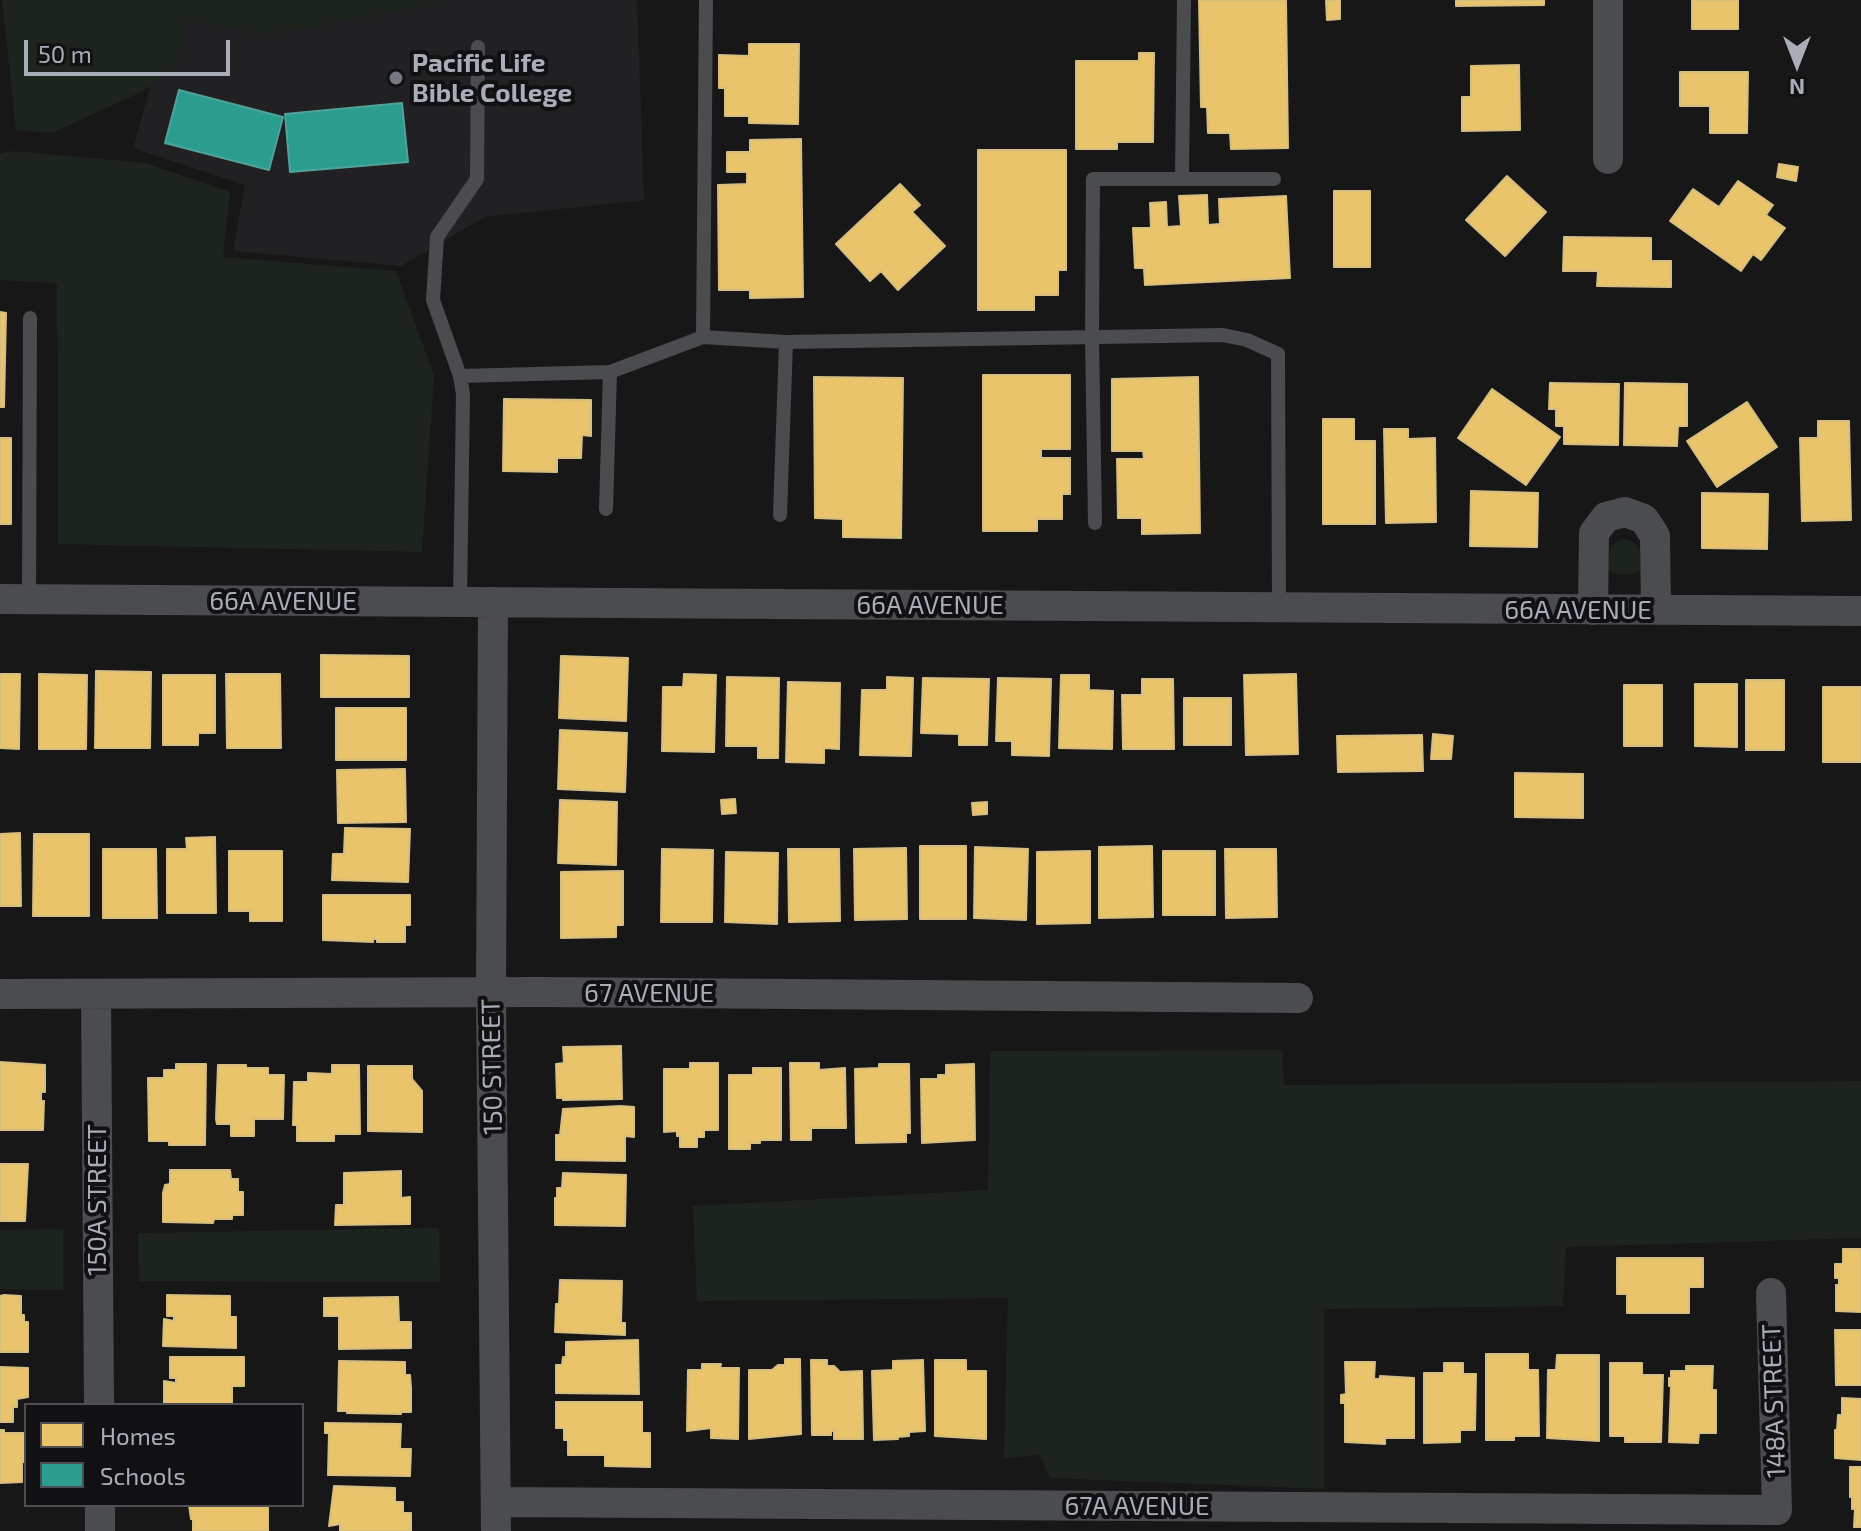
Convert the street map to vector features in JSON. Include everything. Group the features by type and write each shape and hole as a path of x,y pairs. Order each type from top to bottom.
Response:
{"street":[{"path":"1608,0 1608,159"},
{"path":"1593,610 1594,533 1606,517 1625,512 1644,519 1655,536 1656,610"},
{"name":"66A AVENUE","path":"14,599 1861,611"},
{"name":"150 STREET","path":"493,602 491,992 497,1516"},
{"name":"67 AVENUE","path":"0,994 491,992 1298,998"},
{"name":"150A STREET","path":"96,995 99,1403"},
{"name":"148A STREET","path":"1771,1293 1777,1510"},
{"path":"100,1507 100,1531"},
{"name":"67A AVENUE","path":"497,1516 1777,1510"}],"lane":[{"path":"703,337 706,0"},
{"path":"1182,178 1184,0"},
{"path":"460,602 463,394 460,376 433,300 437,237 477,179 478,47"},
{"path":"1095,523 1093,179 1274,179"},
{"path":"14,599 30,318"},
{"path":"460,376 610,372 703,337 786,342 1223,335 1247,340 1278,354 1279,608"},
{"path":"780,515 786,342"},
{"path":"606,509 610,372"}],"shaded area":[{"path":"2,0 443,0 443,3 265,35 188,20 174,69 141,92 52,133 16,130"},
{"name":"Pacific Life Bible College","path":"202,0 637,0 644,200 485,217 401,266 233,251 245,185 133,148 173,8"},
{"path":"14,151 145,163 230,192 223,257 396,271 434,375 422,552 58,544 57,283 0,280 0,154"},
{"path":"1624,539 1634,543 1639,550 1640,570 1620,574 1609,570 1609,555 1614,544"},
{"path":"1282,1050 1284,1085 1861,1081 1861,1238 1566,1247 1563,1306 1324,1309 1324,1489 1050,1478 1039,1455 1004,1458 1008,1298 697,1301 693,1206 988,1190 990,1051"},
{"path":"439,1228 440,1282 139,1281 138,1233"},
{"path":"63,1229 63,1290 0,1289 0,1230"}],"building: Homes":[{"path":"1199,0 1286,0 1288,148 1231,149 1230,133 1208,133 1207,107 1201,107"},
{"path":"1340,0 1340,19 1327,20 1326,1"},
{"path":"1456,0 1544,0 1544,5 1456,6"},
{"path":"1692,0 1738,0 1738,29 1692,29"},
{"path":"749,44 799,44 798,124 749,123 749,116 725,116 725,88 719,88 719,55 749,56"},
{"path":"1139,53 1154,53 1153,142 1117,142 1117,149 1076,149 1076,61 1139,61"},
{"path":"1519,65 1520,130 1462,131 1462,97 1471,97 1471,66"},
{"path":"1680,72 1748,72 1747,133 1710,133 1710,106 1680,106"},
{"path":"801,139 803,297 750,298 750,290 719,290 718,185 747,184 747,172 727,172 727,152 750,152 750,140"},
{"path":"978,150 1066,150 1066,270 1058,270 1058,295 1034,295 1034,310 978,310"},
{"path":"1779,164 1798,167 1796,181 1777,177"},
{"path":"1507,176 1546,212 1505,256 1466,220"},
{"path":"1738,181 1773,205 1766,215 1785,228 1761,260 1753,254 1741,271 1670,221 1693,189 1719,207"},
{"path":"900,184 920,205 912,212 945,246 898,290 881,271 870,281 836,244"},
{"path":"1334,191 1370,191 1370,267 1334,267"},
{"path":"1207,195 1208,225 1220,224 1219,199 1286,196 1290,278 1145,285 1144,268 1135,268 1133,228 1151,228 1150,203 1166,202 1167,227 1181,226 1179,196"},
{"path":"1564,237 1651,238 1651,261 1671,261 1671,287 1597,286 1598,271 1563,271"},
{"path":"0,312 6,313 4,407 0,407"},
{"path":"983,375 1070,375 1070,449 1041,449 1041,458 1070,458 1070,494 1062,494 1062,519 1037,519 1037,531 983,531"},
{"path":"814,377 903,378 901,538 843,537 843,519 815,518"},
{"path":"1198,377 1200,533 1142,534 1142,518 1118,518 1117,459 1144,459 1143,451 1112,451 1112,379"},
{"path":"1550,383 1619,384 1618,445 1564,444 1564,426 1556,426 1556,409 1549,409"},
{"path":"1625,383 1687,384 1687,426 1678,426 1677,446 1624,445"},
{"path":"1492,389 1560,437 1526,485 1458,438"},
{"path":"504,399 591,400 591,436 582,435 581,458 557,458 557,472 503,471"},
{"path":"1747,402 1777,447 1717,487 1687,441"},
{"path":"1323,419 1354,419 1354,441 1375,441 1375,524 1323,524"},
{"path":"1818,421 1849,421 1851,520 1802,521 1800,438 1818,438"},
{"path":"1384,429 1408,429 1408,439 1435,438 1436,522 1386,523"},
{"path":"0,438 11,438 11,524 0,524"},
{"path":"1471,491 1538,493 1537,547 1470,546"},
{"path":"1702,493 1768,494 1767,549 1702,548"},
{"path":"321,655 409,656 409,697 321,697"},
{"path":"561,656 628,658 626,721 559,718"},
{"path":"96,671 151,672 150,748 95,748"},
{"path":"0,674 20,674 19,749 0,748"},
{"path":"39,674 87,675 86,749 39,749"},
{"path":"226,674 280,674 281,748 227,748"},
{"path":"684,674 716,675 714,752 662,751 663,687 683,687"},
{"path":"1296,674 1298,754 1246,755 1244,675"},
{"path":"163,675 215,675 215,733 198,733 198,745 163,745"},
{"path":"1061,675 1089,675 1089,690 1113,691 1112,749 1059,748"},
{"path":"727,677 779,678 778,758 758,758 758,746 726,746"},
{"path":"887,677 913,678 911,756 860,755 862,690 887,690"},
{"path":"923,678 989,679 987,745 959,745 959,734 921,733"},
{"path":"998,678 1051,679 1049,756 1012,755 1012,741 996,741"},
{"path":"1142,679 1173,679 1174,749 1123,749 1122,695 1142,695"},
{"path":"1746,680 1784,680 1784,750 1746,750"},
{"path":"788,682 840,683 839,749 824,748 824,763 786,762"},
{"path":"1695,684 1737,684 1737,747 1695,746"},
{"path":"1624,685 1662,685 1662,746 1624,746"},
{"path":"1823,687 1861,687 1861,762 1823,762"},
{"path":"1184,698 1231,698 1231,745 1184,745"},
{"path":"336,708 406,708 406,760 336,760"},
{"path":"560,730 627,733 625,792 558,789"},
{"path":"1433,734 1453,736 1451,759 1431,759"},
{"path":"1422,735 1423,771 1338,772 1337,736"},
{"path":"405,769 406,822 338,823 337,770"},
{"path":"1515,773 1583,774 1583,818 1515,817"},
{"path":"735,799 736,813 722,814 721,800"},
{"path":"560,800 617,802 616,865 558,863"},
{"path":"987,802 987,814 973,815 972,803"},
{"path":"345,828 410,829 408,882 332,880 333,854 344,854"},
{"path":"20,833 21,906 0,906 0,834"},
{"path":"34,834 89,834 89,916 33,916"},
{"path":"215,837 216,913 167,913 167,849 187,849 186,838"},
{"path":"920,846 966,846 966,919 920,919"},
{"path":"1152,846 1153,917 1099,918 1099,847"},
{"path":"975,847 1028,849 1026,920 974,918"},
{"path":"906,848 907,919 855,920 854,849"},
{"path":"103,849 156,849 157,918 103,918"},
{"path":"662,849 713,850 712,922 661,922"},
{"path":"788,849 839,849 840,921 789,922"},
{"path":"1225,849 1276,849 1277,917 1226,918"},
{"path":"229,851 282,851 282,921 250,921 250,911 229,911"},
{"path":"1090,851 1090,923 1037,924 1037,852"},
{"path":"1163,851 1215,851 1215,915 1163,915"},
{"path":"726,852 778,853 777,924 725,922"},
{"path":"623,871 623,925 616,925 616,937 561,938 561,872"},
{"path":"323,895 410,895 410,925 405,925 405,942 323,940"},
{"path":"621,1046 622,1099 557,1098 556,1064 564,1063 563,1047"},
{"path":"0,1062 45,1065 45,1092 41,1092 41,1101 44,1101 43,1130 0,1130"},
{"path":"690,1063 718,1063 718,1130 704,1130 704,1137 697,1137 697,1147 680,1147 677,1131 664,1132 664,1069 690,1069"},
{"path":"790,1063 819,1063 819,1070 845,1068 846,1128 811,1128 811,1140 791,1140"},
{"path":"176,1064 206,1064 205,1145 169,1145 169,1141 149,1141 148,1078 164,1078 164,1070 176,1070"},
{"path":"879,1064 909,1064 910,1133 906,1133 906,1142 856,1143 855,1069 879,1068"},
{"path":"974,1064 975,1140 922,1143 921,1079 938,1079 938,1075 946,1075 946,1065"},
{"path":"218,1065 268,1068 268,1075 284,1075 283,1119 254,1119 254,1136 231,1136 231,1124 217,1124 216,1119"},
{"path":"332,1065 359,1065 360,1134 334,1134 334,1141 297,1141 297,1125 293,1125 294,1082 308,1082 308,1073 332,1074"},
{"path":"368,1066 412,1066 412,1079 422,1091 422,1132 368,1131"},
{"path":"753,1068 781,1068 781,1140 760,1140 760,1143 750,1143 750,1149 729,1149 729,1075 753,1075"},
{"path":"634,1107 634,1137 625,1136 625,1161 556,1160 556,1135 560,1135 563,1109"},
{"path":"0,1164 28,1164 25,1221 0,1221"},
{"path":"170,1170 230,1170 231,1179 238,1179 238,1192 243,1192 243,1215 232,1215 232,1219 214,1219 213,1223 163,1222 163,1193 165,1185 170,1184"},
{"path":"401,1171 401,1198 410,1197 410,1224 335,1225 336,1205 344,1205 344,1173"},
{"path":"563,1173 626,1175 625,1226 555,1225 555,1198 557,1188 562,1188"},
{"path":"1843,1249 1861,1249 1861,1312 1836,1311 1839,1278 1835,1278 1835,1264 1843,1264"},
{"path":"1617,1258 1703,1258 1703,1287 1689,1287 1689,1313 1627,1313 1627,1294 1617,1294"},
{"path":"560,1280 622,1281 621,1323 625,1323 625,1335 555,1332"},
{"path":"167,1295 230,1296 230,1317 236,1317 236,1348 163,1346 164,1319 174,1321 174,1316 167,1316"},
{"path":"0,1296 21,1296 21,1315 24,1315 24,1322 28,1322 28,1352 0,1352"},
{"path":"398,1297 399,1322 411,1322 411,1348 339,1349 339,1316 324,1316 324,1298"},
{"path":"1835,1330 1861,1330 1861,1385 1836,1385"},
{"path":"638,1340 639,1394 556,1393 556,1365 562,1365 563,1357 566,1357 566,1342"},
{"path":"1486,1354 1528,1354 1528,1370 1538,1370 1539,1436 1486,1440"},
{"path":"1557,1355 1599,1355 1599,1441 1547,1438 1548,1370 1556,1370"},
{"path":"170,1357 244,1357 244,1386 232,1386 232,1403 164,1403 164,1381 176,1383 176,1378 170,1378"},
{"path":"785,1359 800,1359 801,1434 749,1439 749,1370 772,1370 778,1365 785,1365"},
{"path":"811,1360 827,1360 827,1366 834,1366 840,1372 862,1371 863,1439 834,1439 834,1431 831,1435 812,1435"},
{"path":"923,1360 925,1431 909,1432 909,1436 898,1439 874,1440 872,1371 893,1370 893,1361"},
{"path":"935,1360 966,1360 966,1371 986,1371 986,1439 935,1436"},
{"path":"339,1361 405,1362 405,1375 410,1375 411,1412 338,1411"},
{"path":"1345,1362 1375,1362 1374,1379 1380,1379 1380,1376 1414,1378 1414,1438 1385,1438 1385,1444 1345,1442 1345,1403 1341,1403 1341,1395 1346,1394"},
{"path":"1444,1363 1463,1363 1463,1374 1476,1374 1475,1430 1460,1430 1460,1442 1424,1443 1424,1373 1444,1373"},
{"path":"1610,1363 1642,1363 1642,1375 1663,1375 1661,1442 1625,1442 1625,1436 1610,1436"},
{"path":"702,1364 739,1368 738,1439 711,1438 711,1428 687,1431 688,1370 702,1370"},
{"path":"1686,1366 1713,1366 1716,1433 1699,1433 1698,1443 1669,1442 1669,1378 1671,1371 1686,1371"},
{"path":"0,1367 28,1368 28,1397 17,1399 17,1407 13,1407 13,1422 0,1422"},
{"path":"1842,1398 1861,1399 1861,1460 1835,1458 1835,1430 1838,1415 1842,1415"},
{"path":"556,1402 642,1402 642,1433 650,1433 650,1467 605,1466 605,1455 568,1455 564,1428 556,1428"},
{"path":"325,1423 401,1424 400,1449 411,1449 410,1476 328,1475 329,1433 325,1433"},
{"path":"0,1430 4,1433 24,1433 22,1482 0,1483"},
{"path":"1850,1467 1861,1467 1861,1527 1854,1527"},
{"path":"334,1486 395,1488 395,1502 403,1502 403,1513 411,1513 411,1531 340,1531 340,1524 329,1526"},
{"path":"189,1507 268,1507 268,1531 193,1531"}],"building: Schools":[{"path":"179,90 283,117 269,170 165,143"},
{"path":"402,103 408,162 290,172 285,114"}],"place":[{"name":"Pacific Life Bible College","path":"396,78"}]}
